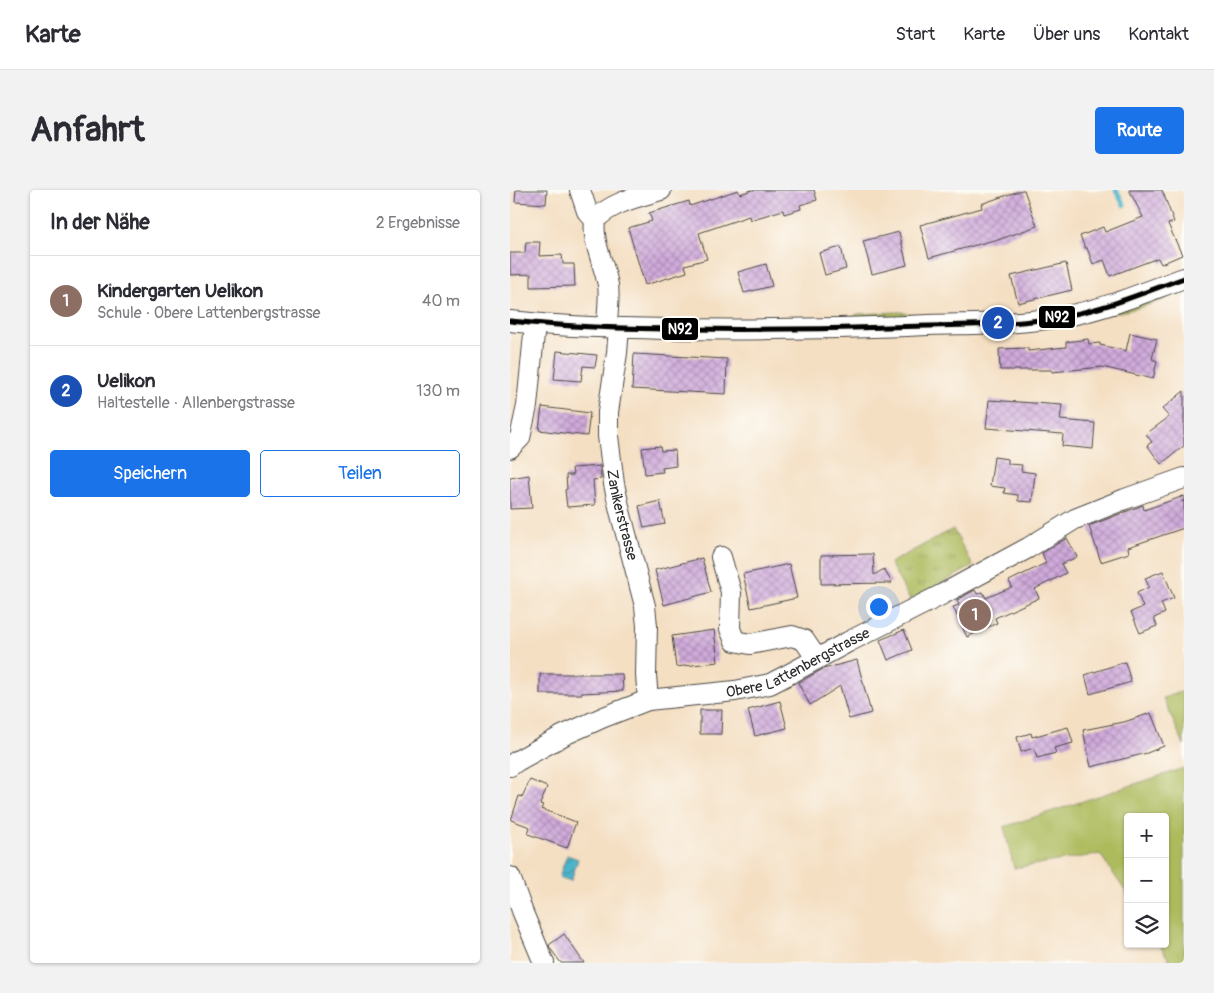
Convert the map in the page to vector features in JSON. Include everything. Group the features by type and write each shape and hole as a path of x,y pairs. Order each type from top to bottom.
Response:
{"street":[{"name":"Zanikerstrasse","path":"580,190 595,230 608,286 617,353 608,412 608,436 614,484 645,606 648,700"},
{"path":"595,230 603,212 617,204 662,190"},
{"path":"510,321 613,328 714,329 866,327 1033,321 1064,317 1099,309 1184,278"},
{"path":"510,448 520,438 527,406 535,324"},
{"name":"Obere Lattenbergstrasse","path":"510,766 564,735 648,700 735,691 770,684 944,594 1028,548 1076,518 1184,478"},
{"path":"722,557 731,592 730,629 734,641 750,644 792,636 804,640 817,659"},
{"path":"510,877 544,963"}],"green space":[{"path":"1184,286 1169,297 1159,301 1127,311 1108,314"},
{"path":"900,312 921,316 844,320 858,314"},
{"path":"953,529 973,566 910,600 890,563"},
{"path":"1184,691 1184,745 1163,698"},
{"path":"1184,768 1184,963 1171,963 1162,948 1169,948 1169,813 1124,813 1124,889 1100,854 1014,868 1004,827"}],"water":[{"path":"567,855 578,859 571,881 559,877"}],"building":[{"path":"516,190 547,190 546,204 515,202"},
{"path":"738,190 740,194 752,190 814,190 817,200 800,205 801,209 784,214 783,210 750,220 749,216 699,233 707,259 685,265 687,272 645,285 628,228 652,221 649,213 689,201 690,206"},
{"path":"1024,190 1037,226 995,241 929,258 920,225 982,208 981,204"},
{"path":"1129,190 1162,190 1174,222 1168,224 1182,255 1161,264 1158,258 1110,276 1104,260 1093,264 1080,236 1103,227 1105,232 1143,217"},
{"path":"899,232 907,265 872,274 863,241"},
{"path":"526,242 540,242 539,256 562,255 563,264 574,264 575,286 531,287 531,274 510,275 510,253 525,253"},
{"path":"841,247 846,269 825,275 819,253"},
{"path":"1066,263 1072,290 1018,303 1011,276"},
{"path":"766,264 772,286 744,293 738,272"},
{"path":"1130,333 1157,339 1152,359 1157,361 1153,379 1102,367 1052,372 1052,370 1000,370 999,349 1028,348 1028,351 1066,347 1066,342 1088,339 1089,344 1100,343 1100,345 1126,351"},
{"path":"557,351 597,355 595,367 583,366 581,381 554,379"},
{"path":"634,354 727,359 726,394 632,389"},
{"path":"1184,391 1184,446 1161,464 1147,445 1152,442 1146,434 1169,417 1162,409"},
{"path":"989,400 1062,405 1060,420 1095,423 1093,449 1062,446 1063,434 986,428"},
{"path":"542,407 590,413 587,436 539,430"},
{"path":"660,446 661,451 675,450 676,466 662,468 663,472 645,474 642,448"},
{"path":"994,457 1008,459 1008,464 1022,465 1021,471 1035,473 1032,502 1018,501 1018,495 1004,493 1005,488 990,486"},
{"path":"600,466 601,479 593,480 595,505 567,507 566,475 573,475 572,468"},
{"path":"529,475 532,508 510,509 510,478"},
{"path":"1184,496 1184,528 1128,547 1129,553 1101,562 1089,526 1143,505 1144,510"},
{"path":"660,501 665,524 644,528 639,506"},
{"path":"1067,538 1077,557 1061,564 1066,573 1035,589 1039,598 995,618 997,623 967,637 953,607 959,605 957,600 975,590 977,594 983,592 986,598 1012,587 1009,581 1046,563 1042,553"},
{"path":"873,554 874,575 884,569 892,583 821,584 821,555"},
{"path":"702,558 711,592 664,605 655,570"},
{"path":"789,564 797,598 751,608 743,574"},
{"path":"1163,571 1174,598 1161,603 1165,613 1154,618 1157,626 1140,633 1131,612 1143,607 1137,593 1149,587 1145,578"},
{"path":"714,630 718,662 676,667 672,636"},
{"path":"904,630 912,650 888,660 880,640"},
{"path":"857,660 871,713 849,719 840,686 810,705 798,683 823,669"},
{"path":"1125,662 1131,682 1090,694 1085,675"},
{"path":"540,674 622,674 623,691 582,694 540,694"},
{"path":"780,701 787,728 755,736 748,710"},
{"path":"700,710 722,710 721,734 700,734"},
{"path":"1151,713 1164,746 1147,753 1091,767 1083,730 1124,722"},
{"path":"1068,727 1073,743 1054,748 1056,753 1037,758 1034,748 1021,752 1017,737 1031,733 1032,737"},
{"path":"530,780 547,787 540,804 543,805 541,809 576,822 567,848 528,834 530,827 511,820 519,796 522,797"},
{"path":"564,934 584,963 561,963 550,948 549,945"}],"waterway":[{"path":"1116,190 1124,205"}],"transit line":[{"name":"N92","path":"510,321 643,329 838,328 999,324 1043,320 1080,313 1125,300 1184,278"}],"place":[{"name":"Uelikon","path":"998,323"},
{"name":"Kindergarten Uelikon","path":"975,615"}]}
